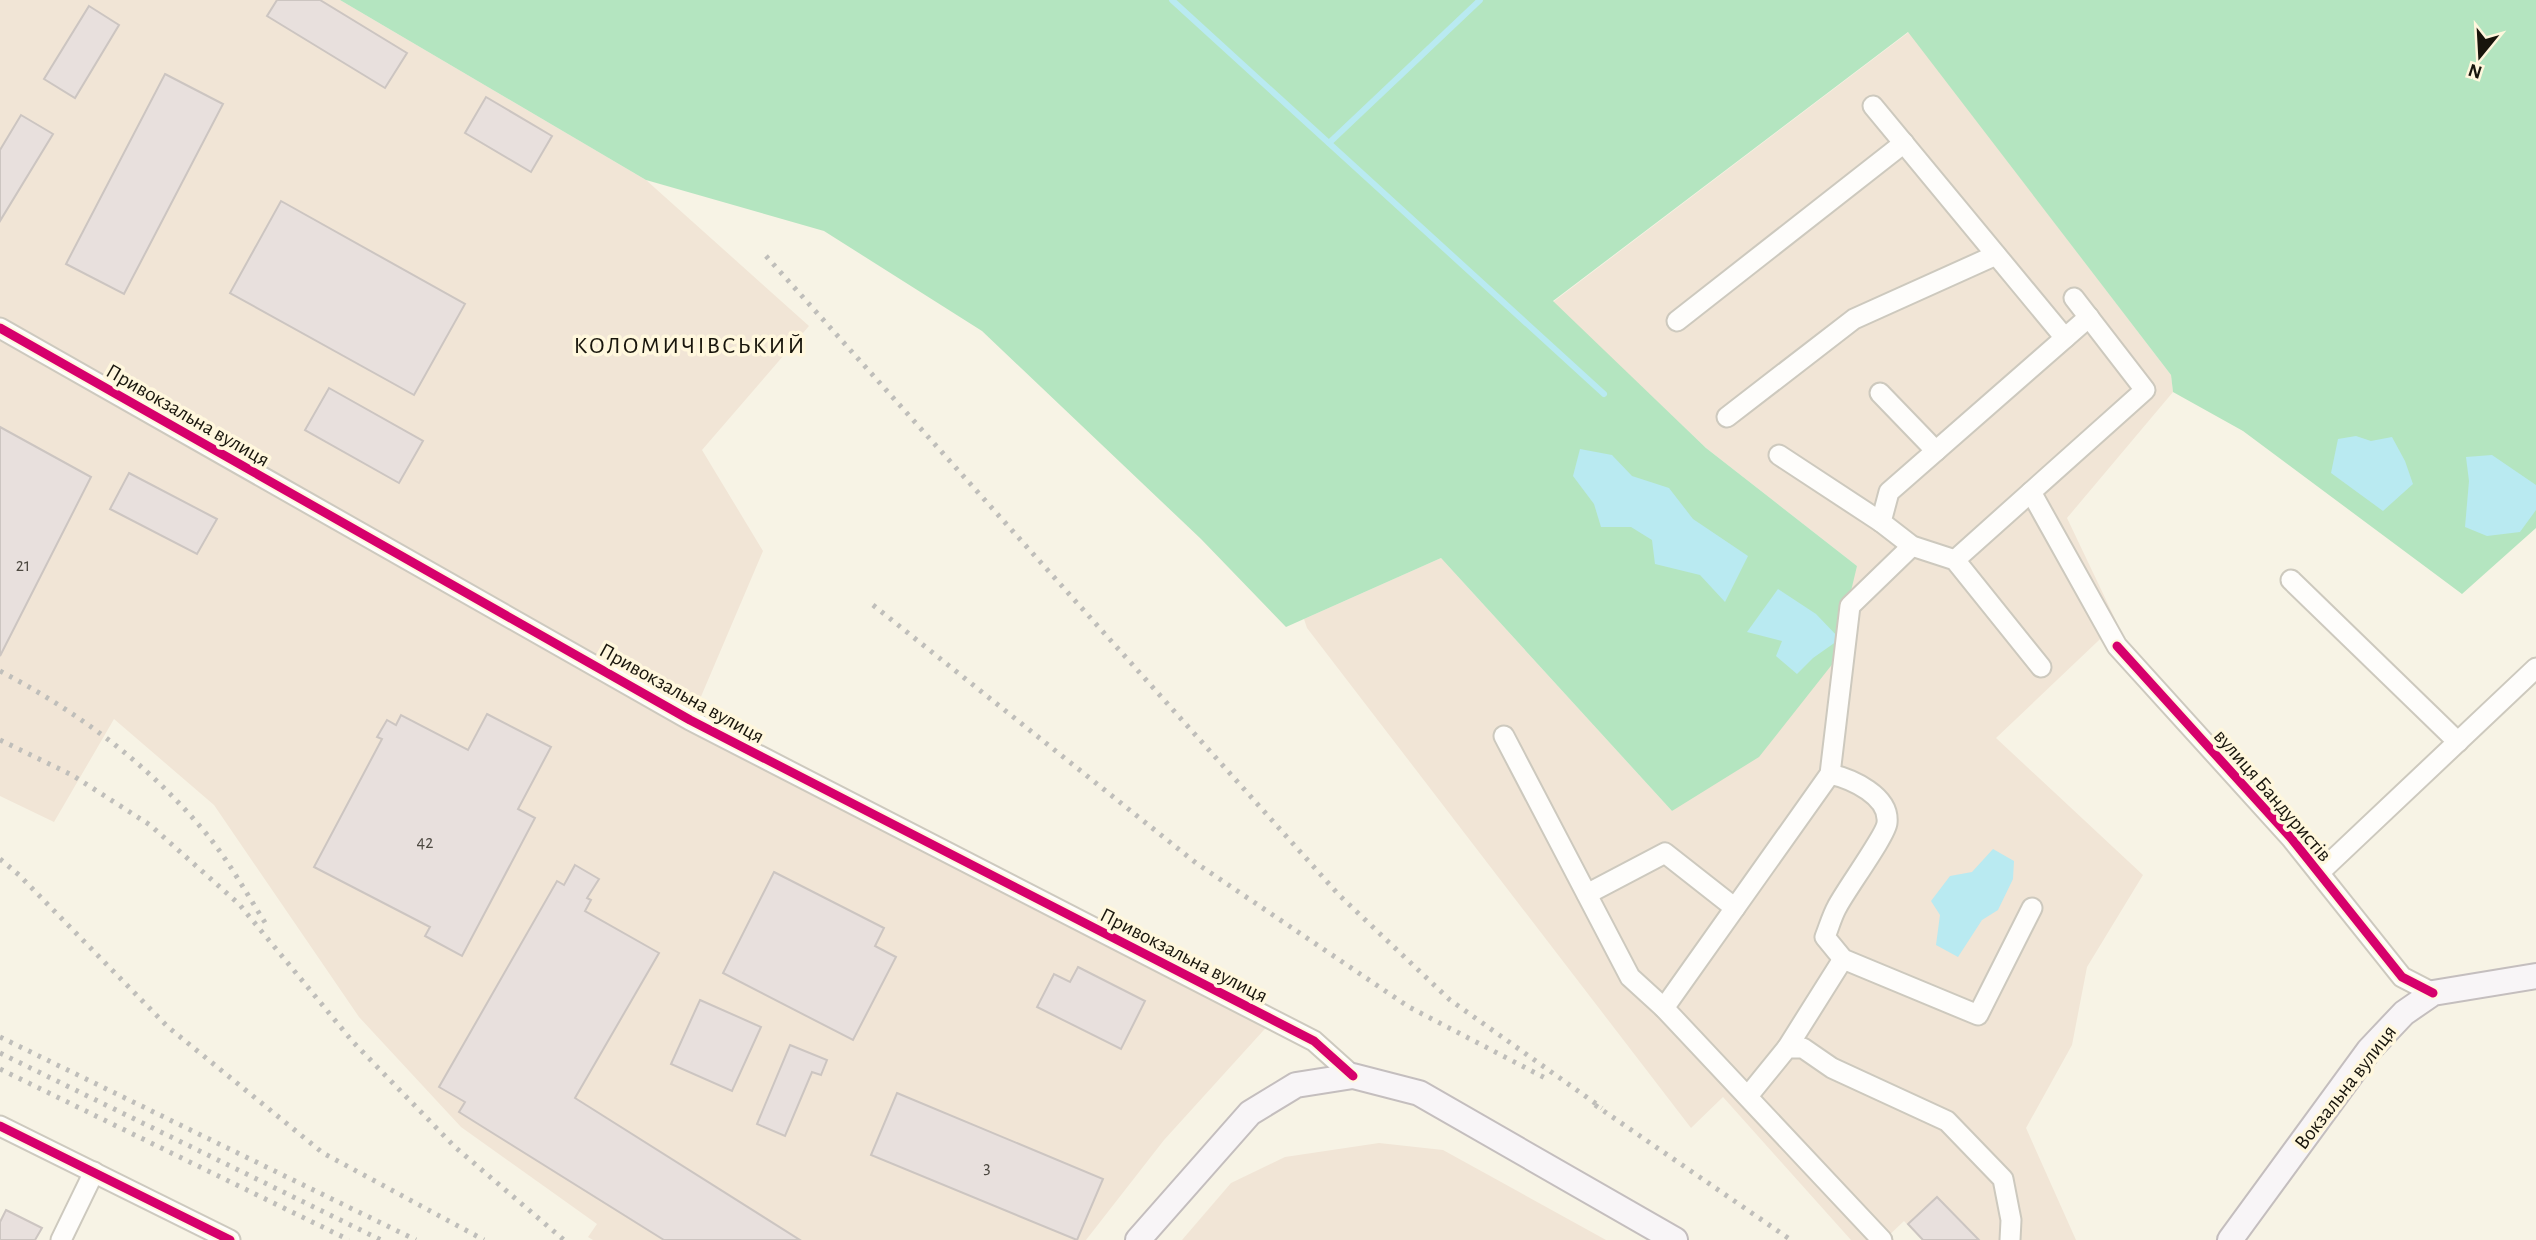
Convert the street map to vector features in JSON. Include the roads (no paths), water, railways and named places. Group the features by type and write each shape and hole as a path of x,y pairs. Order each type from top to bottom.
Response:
{"main road":[{"name":"Вокзальна вулиця","path":"2230,1240 2369,1050 2404,1013 2433,993 2536,976"},
{"path":"1138,1240 1250,1113 1296,1086 1353,1076"},
{"name":"Привокзальна вулиця","path":"1353,1076 1419,1093 1675,1240"}],"street":[{"path":"1873,106 2065,338"},
{"path":"1677,321 1903,143"},
{"path":"1727,418 1854,319 1996,255"},
{"path":"1955,559 2145,390 2074,299"},
{"path":"1881,522 1889,492 2089,317"},
{"name":"Привокзальна вулиця","path":"0,328 690,720 1314,1041 1353,1076"},
{"path":"1880,393 1936,452"},
{"path":"1779,455 1881,522 1912,546 1955,559 2041,667"},
{"name":"вулиця Бандуристів","path":"2031,492 2117,646 2291,838 2402,977 2433,993"},
{"path":"1664,1008 1830,774 1850,606 1912,546"},
{"path":"2291,580 2458,742"},
{"name":"вулиця Бандуристів","path":"2319,873 2536,668"},
{"path":"1504,736 1630,976 1664,1008 1882,1240"},
{"path":"1830,774 1844,777 1866,789 1885,807 1888,825 1836,908 1825,937 1843,959 1978,1015 2032,908"},
{"path":"1587,894 1665,853 1735,908"},
{"path":"1748,1096 1787,1048 1843,959"},
{"path":"1787,1048 1803,1048 1832,1068 1947,1121 2003,1179 2011,1220 2010,1240"},
{"path":"2,1131 94,1172 230,1240"},
{"path":"61,1240 94,1172"}],"water":[{"path":"2356,436 2371,441 2392,437 2405,461 2413,484 2383,511 2331,473 2338,439"},
{"path":"1580,449 1612,455 1632,476 1669,488 1693,519 1748,556 1725,602 1700,575 1655,564 1652,540 1631,527 1601,527 1594,504 1573,476"},
{"path":"2492,455 2536,485 2536,510 2520,532 2487,536 2465,527 2469,481 2466,457"},
{"path":"1778,589 1816,614 1840,639 1813,658 1797,674 1776,656 1782,641 1747,632"},
{"path":"1993,849 2014,861 2013,879 1998,910 1982,920 1958,957 1936,945 1940,915 1931,901 1950,876 1972,872"}],"waterway":[{"path":"1172,0 1604,394"},
{"path":"1329,143 1480,0"}],"railway":[{"path":"766,256 1339,895 1450,1000 1602,1108"},
{"path":"873,605 1196,863 1409,1007 1549,1080"},
{"path":"0,671 84,722 159,783 213,842 266,924"},
{"path":"0,740 72,775 150,825 239,904 353,1042 455,1147 564,1240"},
{"path":"0,859 19,875 168,1027 323,1153 484,1240"},
{"path":"0,1037 416,1240"},
{"path":"0,1053 381,1240"},
{"path":"0,1069 349,1240"},
{"path":"1595,1105 1791,1240"}],"district":[{"name":"КОЛОМИЧІВСЬКИЙ","path":"690,345"}]}
